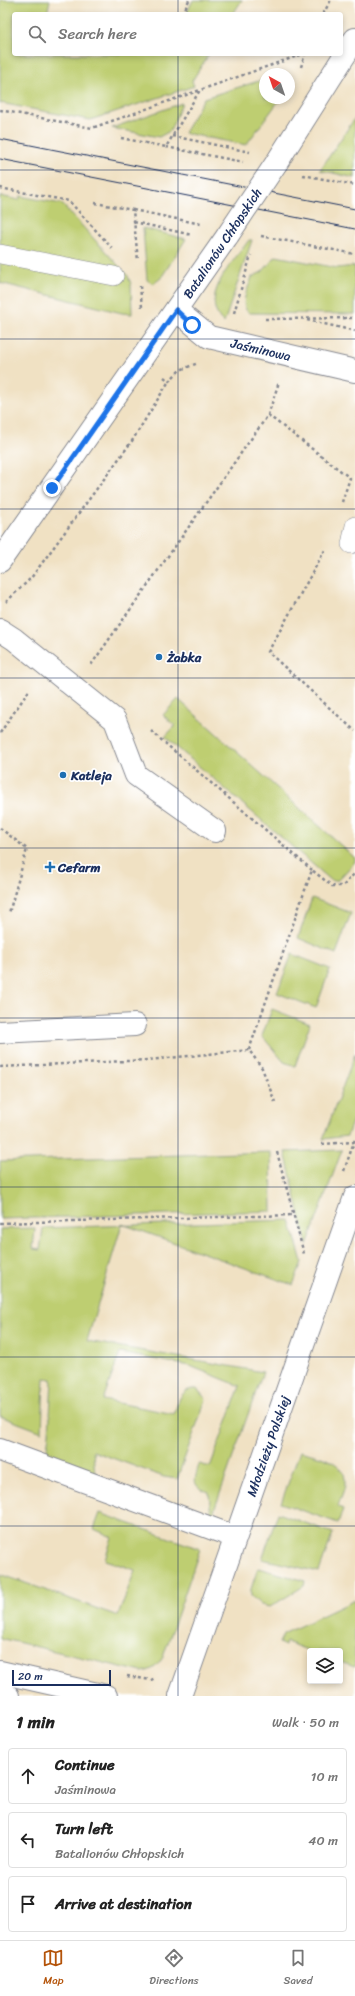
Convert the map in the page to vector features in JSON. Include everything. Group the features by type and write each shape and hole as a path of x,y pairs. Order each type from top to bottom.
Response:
{"street":[{"name":"Batalionów Chłopskich","path":"0,561 228,235 277,162 355,39"},
{"name":"Jaśminowa","path":"176,310 209,337 355,371"},
{"path":"0,630 47,665 115,720 136,775 215,831"},
{"path":"0,1032 135,1026"},
{"name":"Młodzieży Polskiej","path":"180,1696 271,1432 355,1197"},
{"path":"0,1450 235,1538"},
{"path":"0,1672 106,1696"},
{"path":"0,1691 8,1696"}],"lane":[{"path":"0,254 114,276"},
{"path":"351,544 355,526"}],"path":[{"path":"184,12 189,0"},
{"path":"324,12 331,0"},
{"path":"0,110 92,128 297,56"},
{"path":"121,138 166,147 200,90"},
{"path":"172,136 243,150"},
{"path":"0,188 68,201 113,249"},
{"path":"95,203 133,210 136,248"},
{"path":"134,222 187,234"},
{"path":"232,319 252,254"},
{"path":"263,319 355,318"},
{"path":"302,319 355,331"},
{"path":"5,602 31,578 132,441 169,381 180,370 203,361"},
{"path":"160,374 169,381"},
{"path":"90,668 268,415 280,378"},
{"path":"268,415 350,478 340,507"},
{"path":"328,545 268,652 355,730"},
{"path":"0,733 47,665"},
{"path":"145,726 332,886 344,886 355,873"},
{"path":"0,828 27,849 9,913"},
{"path":"249,1050 312,870"},
{"path":"0,1067 148,1060 249,1050"},
{"path":"249,1050 262,1068 275,1102"},
{"path":"322,1144 354,1142"},
{"path":"0,1223 293,1215"},
{"path":"121,1675 151,1680 161,1675"}],"green space":[{"path":"0,0 50,0 47,12 12,12 12,56 208,56 192,81 194,86 90,120 0,103"},
{"path":"193,0 242,0 234,12 187,12"},
{"path":"259,81 259,104 277,104 246,145 184,133 204,98"},
{"path":"182,103 170,131 159,137 112,128"},
{"path":"355,118 355,178 320,170"},
{"path":"0,196 19,200 20,196 62,204 128,276 131,284 132,314 122,313 0,283"},
{"path":"143,228 186,239 161,278 153,284 147,280"},
{"path":"249,240 252,240 224,323 217,313 214,303 216,292 220,280"},
{"path":"276,256 337,268 355,266 355,314 249,313 246,310 244,301 252,277 262,272"},
{"path":"178,699 355,858 355,862 338,880 332,881 165,737 175,726 163,715"},
{"path":"312,898 351,913 336,954 298,938"},
{"path":"292,954 330,969 316,1008 277,993"},
{"path":"272,1009 310,1024 295,1066 284,1062 262,1036"},
{"path":"355,1054 355,1114 347,1136 323,1139"},
{"path":"342,1150 307,1245 285,1152"},
{"path":"271,1152 272,1211 0,1219 0,1161"},
{"path":"290,1220 302,1262 293,1285 126,1225"},
{"path":"122,1225 87,1341 263,1372 211,1519 209,1492 196,1485 195,1478 199,1464 210,1467 240,1386 190,1366 120,1353 103,1400 174,1414 181,1396 187,1391 197,1389 206,1399 177,1479 164,1477 93,1451 95,1475 50,1459 47,1456 47,1449 52,1379 44,1378 42,1432 0,1416 0,1229 35,1228 33,1249 40,1250 43,1228"},
{"path":"300,1451 329,1460 341,1469 344,1475 345,1486 338,1507 343,1509 338,1523 281,1503"},
{"path":"100,1513 200,1549 163,1657 157,1666 149,1670 142,1672 0,1638 0,1574 118,1616 135,1570 105,1560 112,1537 94,1529"},
{"path":"278,1513 333,1533 319,1572 262,1559"},
{"path":"258,1568 305,1581 304,1586 270,1607 261,1605 251,1596 251,1589"},
{"path":"355,1600 355,1667 343,1663 343,1648 307,1648 307,1650 286,1642 285,1646 279,1643 283,1634"}],"tram line":[{"path":"0,139 355,209"},
{"path":"0,159 355,229"}],"place":[{"name":"Żabka","path":"159,657"},
{"name":"Katleja","path":"63,775"},
{"name":"Cefarm","path":"50,867"}],"route":[{"path":"52,488 176,310 192,325"}]}
